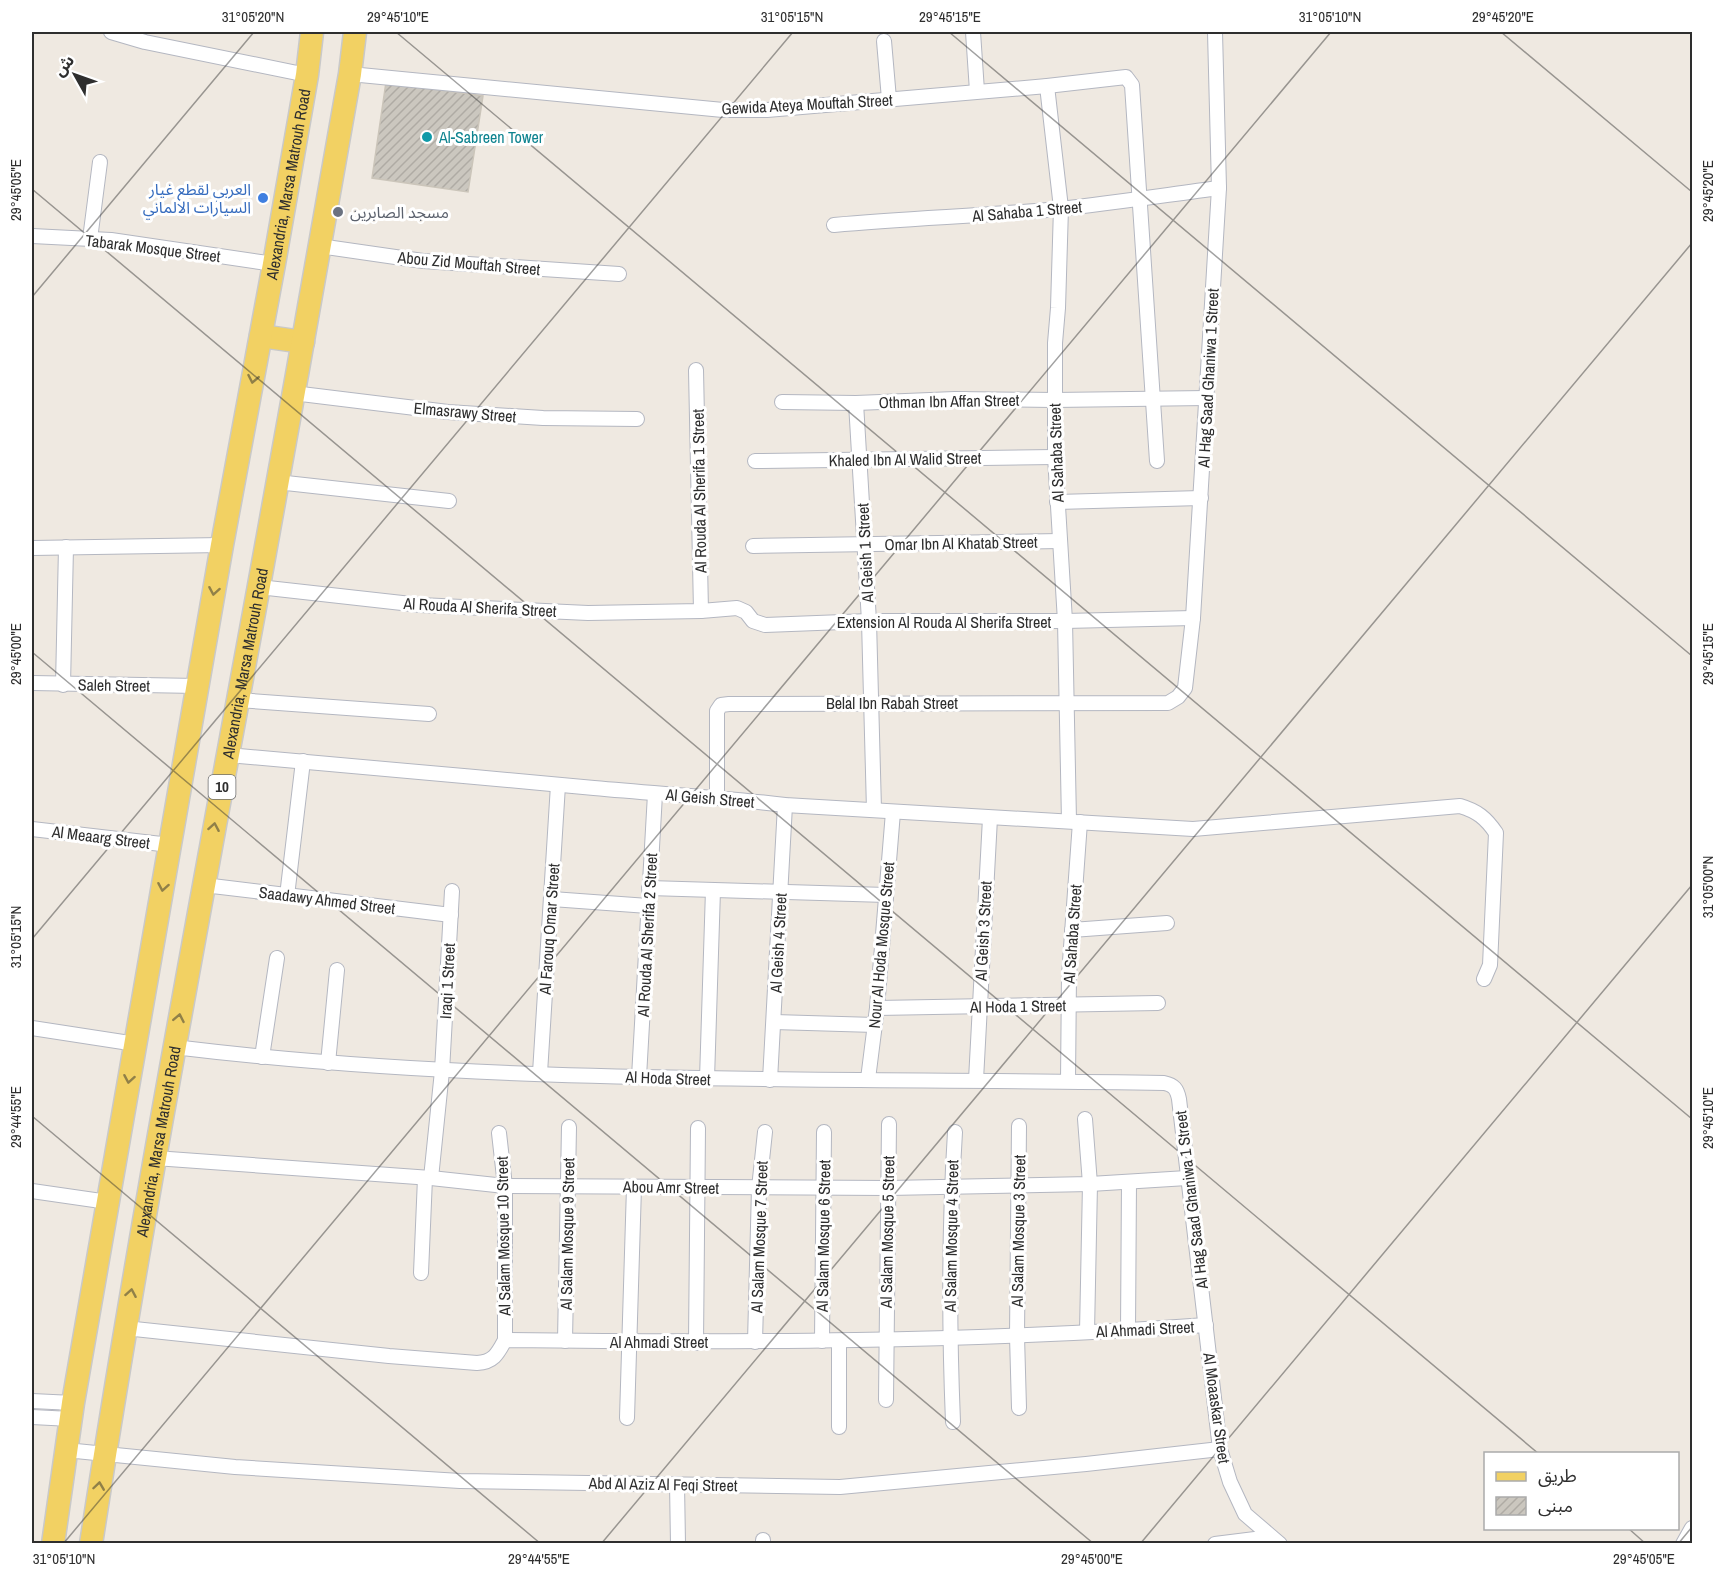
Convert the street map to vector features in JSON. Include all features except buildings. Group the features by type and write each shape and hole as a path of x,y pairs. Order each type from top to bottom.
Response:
{"main road":[{"name":"Alexandria, Marsa Matrouh Road","path":"53,1544 72,1412 135,1044 222,545 274,264 307,75 312,32"},
{"name":"Alexandria, Marsa Matrouh Road","path":"91,1544 125,1328 174,1047 303,342 350,74 355,32"},
{"path":"261,336 303,342"},
{"path":"57,1515 95,1520"}],"street":[{"path":"111,32 145,42 307,75"},
{"path":"974,32 977,91"},
{"name":"Al Hag Saad Ghaniwa 1 Street","path":"1156,703 1168,703 1178,697 1185,688 1193,618 1219,188 1215,32"},
{"path":"884,41 889,99"},
{"name":"Gewida Ateya Mouftah Street","path":"350,74 723,110 767,110 1126,77 1132,85 1138,199"},
{"name":"Al Sahaba Street","path":"1047,86 1061,208 1058,308 1054,344 1055,457 1074,822 1068,1081"},
{"path":"90,239 100,162"},
{"name":"Al Sahaba 1 Street","path":"834,225 1061,208 1219,188"},
{"path":"1138,199 1157,461"},
{"name":"Tabarak Mosque Street","path":"32,236 111,240 274,264"},
{"name":"Abou Zid Mouftah Street","path":"320,246 423,261 619,274"},
{"name":"Al Rouda Al Sherifa 1 Street","path":"696,370 701,611"},
{"name":"Elmasrawy Street","path":"293,393 448,412 543,418 637,419"},
{"name":"Othman Ibn Affan Street","path":"782,402 1207,398"},
{"name":"Al Geish 1 Street","path":"856,403 873,704 874,810"},
{"name":"Khaled Ibn Al Walid Street","path":"755,461 1055,457"},
{"path":"277,482 449,501"},
{"path":"1057,502 1201,498"},
{"name":"Omar Ibn Al Khatab Street","path":"753,546 1060,541"},
{"path":"32,548 222,545"},
{"path":"63,685 66,548"},
{"name":"Al Rouda Al Sherifa Street","path":"259,587 420,605 588,613 701,611"},
{"name":"Extension Al Rouda Al Sherifa Street","path":"701,611 737,608 746,612 753,621 765,625 869,621 1065,621 1193,618"},
{"name":"Saleh Street","path":"32,683 197,686"},
{"path":"238,700 429,714"},
{"name":"Belal Ibn Rabah Street","path":"717,796 717,711 721,705 1156,703"},
{"name":"Al Geish Street","path":"228,754 655,794 717,796 785,805 1194,828 1460,806 1475,810 1487,820 1496,833 1490,965 1484,979"},
{"path":"287,896 303,761"},
{"name":"Al Farouq Omar Street","path":"540,1073 558,785"},
{"name":"Al Rouda Al Sherifa 2 Street","path":"639,1077 655,794"},
{"name":"Al Geish 4 Street","path":"770,1080 785,805"},
{"name":"Nour Al Hoda Mosque Street","path":"868,1079 877,1008 893,812"},
{"name":"Al Geish 3 Street","path":"976,1080 990,818"},
{"name":"Al Meaarg Street","path":"32,829 170,845"},
{"name":"Saadawy Ahmed Street","path":"204,885 450,915"},
{"path":"649,888 886,895"},
{"path":"707,1079 712,890"},
{"name":"Iraqi 1 Street","path":"421,1273 428,1178 442,1071 452,891"},
{"path":"552,899 648,906"},
{"path":"1072,930 1167,923"},
{"path":"262,1057 277,958"},
{"path":"328,1063 338,970"},
{"name":"Al Hoda 1 Street","path":"877,1008 1158,1003"},
{"path":"774,1022 875,1025"},
{"path":"32,1028 135,1044"},
{"name":"Al Hoda Street","path":"174,1047 328,1063 442,1071 707,1079 1164,1083"},
{"name":"Al Hag Saad Ghaniwa 1 Street","path":"1164,1083 1172,1084 1178,1091 1206,1325"},
{"path":"1085,1119 1090,1184 1087,1332"},
{"name":"Al Salam Mosque 5 Street","path":"886,1400 889,1124"},
{"name":"Al Salam Mosque 3 Street","path":"1019,1126 1017,1336 1019,1408"},
{"name":"Al Salam Mosque 9 Street","path":"565,1341 569,1127"},
{"path":"696,1343 698,1128"},
{"name":"Al Salam Mosque 7 Street","path":"755,1342 759,1188 765,1132"},
{"name":"Al Salam Mosque 6 Street","path":"822,1341 824,1132"},
{"name":"Al Salam Mosque 4 Street","path":"953,1422 949,1340 951,1187 955,1132"},
{"name":"Al Salam Mosque 10 Street","path":"499,1133 505,1185 505,1340"},
{"name":"Abou Amr Street","path":"155,1158 505,1185 823,1189 1090,1184 1187,1178"},
{"path":"1128,1331 1129,1182"},
{"path":"627,1418 634,1187"},
{"path":"32,1191 108,1203"},
{"name":"Al Ahmadi Street","path":"505,1340 696,1343 949,1340 1206,1325"},
{"name":"Al Moaaskar Street","path":"1206,1325 1220,1449 1230,1482 1245,1514 1276,1540"},
{"path":"125,1328 477,1363 485,1363 493,1359 505,1340"},
{"path":"839,1341 839,1427"},
{"path":"32,1401 72,1412"},
{"path":"32,1417 72,1412"},
{"name":"Abd Al Aziz Al Feqi Street","path":"66,1450 235,1467 460,1481 840,1487 1220,1449"},
{"path":"677,1484 678,1544"},
{"path":"1683,1544 1692,1528"},
{"path":"1215,1544 1276,1540"}],"place":[{"name":"Al-Sabreen Tower","path":"427,137"},
{"name":"العربي لقطع غيار السيارات الالماني","path":"263,198"},
{"name":"مسجد الصابرين","path":"338,212"}]}
